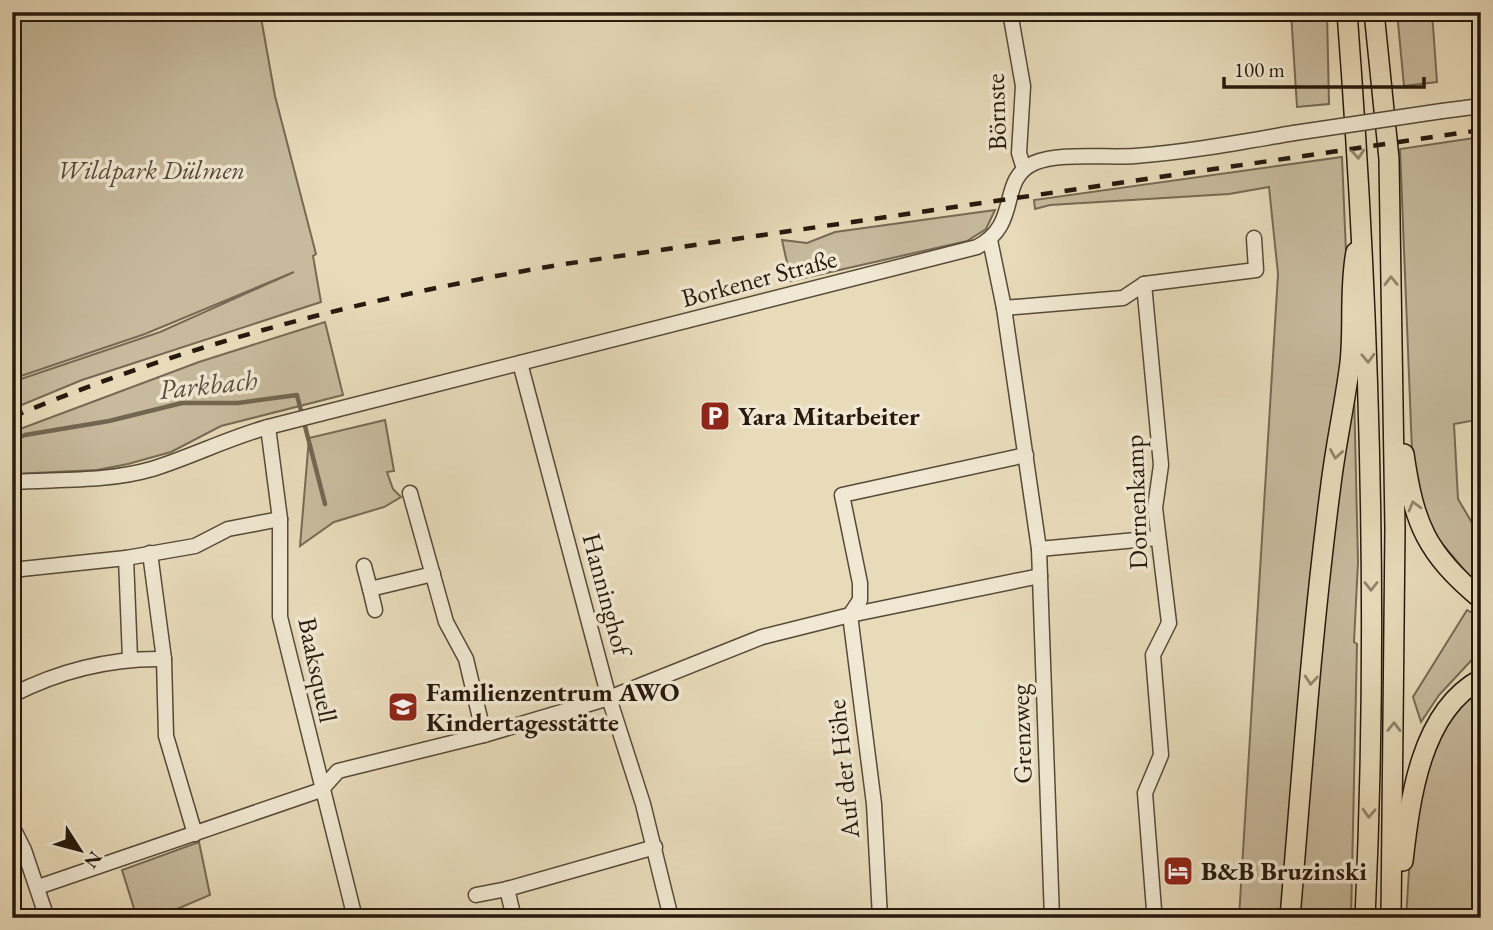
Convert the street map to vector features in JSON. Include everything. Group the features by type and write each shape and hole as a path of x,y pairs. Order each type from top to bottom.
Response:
{"highway":[{"path":"1347,12 1363,217 1371,597 1365,918"},
{"path":"1374,12 1389,159 1395,657 1394,918"},
{"path":"1290,918 1317,604 1331,484 1350,362 1351,281 1363,217"},
{"path":"1392,373 1408,481 1421,529 1448,571 1481,599"},
{"path":"1394,918 1406,838 1421,765 1430,739 1442,716 1458,697 1481,679"}],"street":[{"name":"Börnste","path":"1010,12 1023,86 1019,153 1024,169"},
{"path":"990,240 998,233 1007,216 1013,183 1024,169 1046,159 1135,156 1481,106"},
{"path":"1004,308 1123,298 1144,284 1256,271 1254,238"},
{"name":"Grenzweg","path":"990,240 1004,308 1038,548 1052,918"},
{"name":"Borkener Straße","path":"12,482 113,477 151,470 213,444 268,427 960,252 990,240"},
{"name":"Dornenkamp","path":"1144,284 1161,465 1155,508 1170,624 1153,654 1161,755 1145,793 1154,910 1148,918"},
{"name":"Hanninghof","path":"520,363 610,698 655,847 671,918"},
{"name":"Baaksquell","path":"268,427 280,519 280,617 355,918"},
{"path":"850,615 860,600 860,583 842,495 1026,455"},
{"path":"410,493 446,622 466,659 484,735"},
{"path":"12,570 126,558 195,546 228,529 280,519"},
{"path":"1038,548 1158,538"},
{"path":"150,553 164,659 166,736 195,834"},
{"path":"126,558 130,659"},
{"path":"364,566 375,610"},
{"path":"370,589 433,574"},
{"path":"38,887 321,790 338,771 484,735 610,698 762,637 850,615 1040,576"},
{"name":"Auf der Höhe","path":"850,615 874,804 880,918"},
{"path":"12,695 46,678 130,659 164,659"},
{"path":"12,826 17,846 38,887 47,918"},
{"path":"475,895 508,889 655,847"},
{"path":"508,889 514,918"}],"green space":[{"name":"Wildpark Dülmen","path":"12,12 260,12 275,96 316,254 313,256 321,302 82,380 12,409 12,382 160,332 294,272 145,334 12,379"},
{"path":"1291,12 1327,12 1329,104 1297,107"},
{"path":"1397,12 1432,12 1437,82 1404,86"},
{"path":"1481,137 1481,419 1454,424 1458,499 1481,538 1481,590 1428,527 1413,476 1400,149"},
{"path":"1342,157 1348,300 1283,918 1239,918 1278,274 1269,187 1229,194 1050,205 1035,209 1034,200"},
{"path":"995,210 986,229 967,241 791,281 782,240 807,243 835,232"},
{"path":"325,322 343,395 221,426 171,452 128,464 97,470 12,474 12,432 199,362"},
{"path":"1354,391 1358,562 1354,642 1357,644 1351,918 1298,918 1329,538"},
{"path":"385,420 394,471 387,472 393,489 401,497 384,507 334,522 300,546 309,438"},
{"path":"1467,610 1481,618 1481,650 1439,695 1421,722 1413,697"},
{"path":"1481,686 1481,918 1406,918 1409,871 1423,778 1452,711"},
{"path":"199,842 210,895 156,918 137,918 122,870"}],"waterway":[{"name":"Parkbach","path":"12,440 25,435 109,421 182,403 238,403 297,395 325,504"}],"railway":[{"path":"12,417 145,367 280,325 488,278 558,265 1481,130"}],"place":[{"name":"Yara Mitarbeiter","path":"715,416"},
{"name":"Familienzentrum AWO Kindertagesstätte","path":"403,707"},
{"name":"B&B Bruzinski","path":"1178,871"}]}
